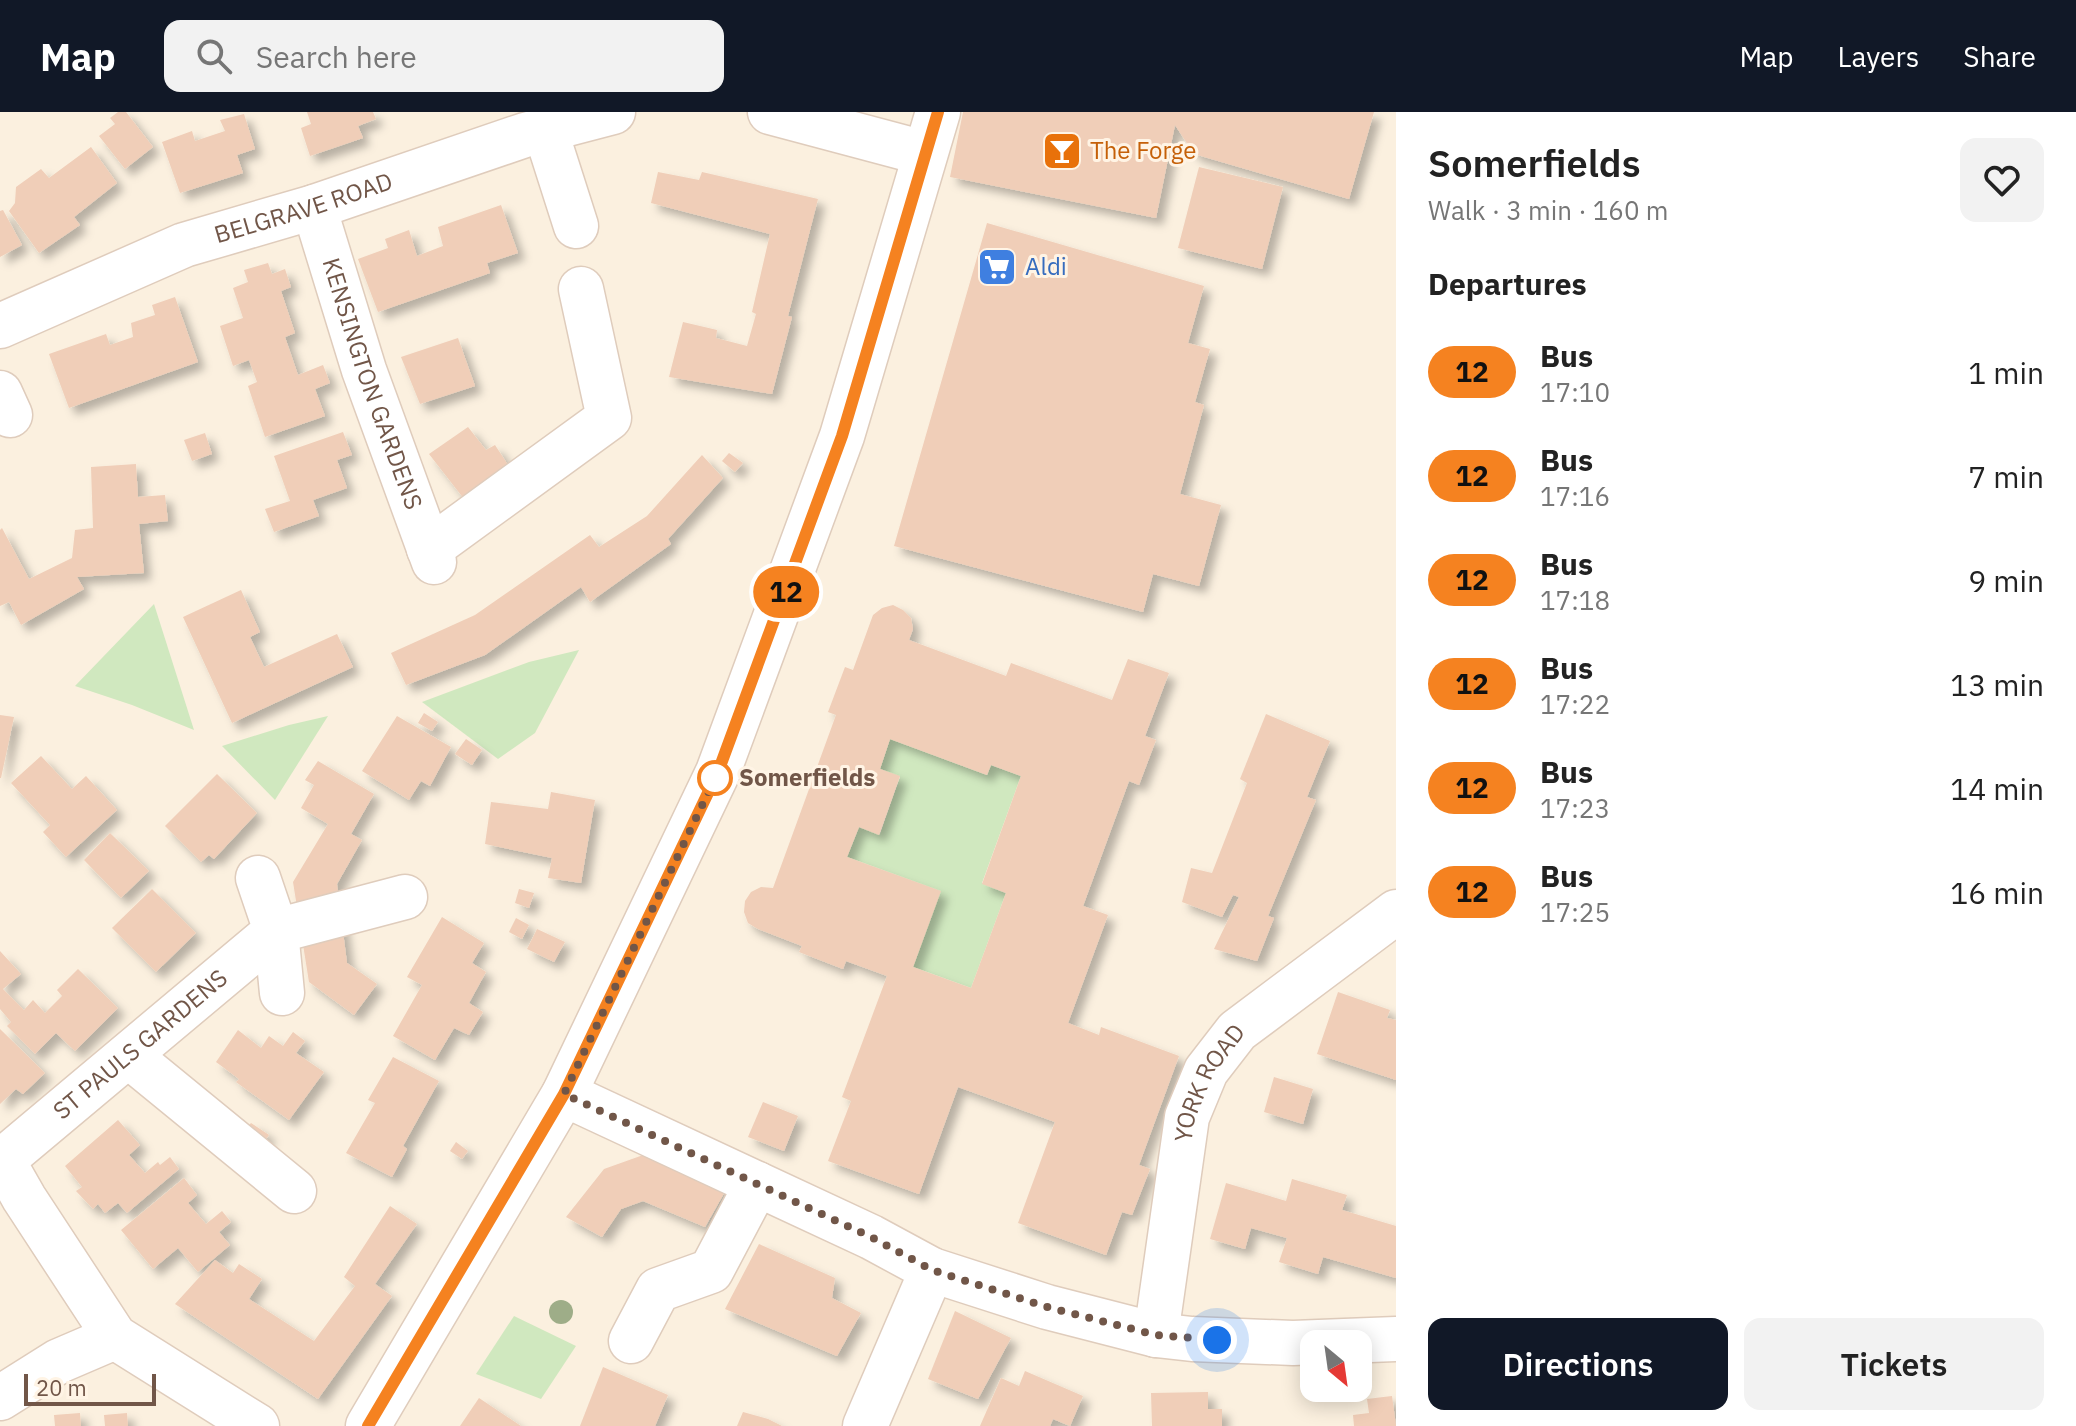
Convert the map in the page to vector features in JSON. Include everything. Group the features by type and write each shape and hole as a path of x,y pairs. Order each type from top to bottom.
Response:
{"street":[{"name":"BELGRAVE ROAD","path":"0,326 184,245 314,207 545,129 613,112"},
{"path":"770,112 924,153"},
{"path":"368,1426 564,1094 718,772 842,436 938,112"},
{"path":"545,129 576,226"},
{"name":"KENSINGTON GARDENS","path":"314,207 364,370 431,555 609,418 581,289"},
{"path":"258,878 276,931 282,993"},
{"path":"276,931 405,897"},
{"name":"YORK ROAD","path":"1156,1335 1187,1117 1206,1071 1237,1031 1396,912"},
{"name":"ST PAULS GARDENS","path":"2,1157 129,1056 276,931"},
{"path":"129,1056 294,1191"},
{"path":"564,1094 871,1237 932,1270 1047,1307 1156,1335 1192,1339 1293,1343 1396,1339"},
{"path":"2,1157 24,1198 115,1337 257,1426"},
{"path":"631,1341 658,1290 711,1271 757,1184"},
{"path":"865,1426 932,1270"},
{"path":"0,1398 59,1361 115,1337"}],"green space":[{"path":"154,604 194,730 75,686"},
{"path":"579,650 535,733 498,759 422,702 529,662"},
{"path":"328,716 275,800 222,746 289,725"},
{"path":"890,739 987,775 991,765 1021,776 982,883 1006,893 971,988 913,967 940,891 847,857 859,827 880,834 900,777 880,769"},
{"path":"514,1316 576,1346 541,1399 476,1374"}],"building":[{"path":"118,112 126,112 153,147 125,169 99,136 115,124 110,118"},
{"path":"307,112 373,112 376,119 358,126 363,138 310,156 301,128 311,124"},
{"name":"The Forge","path":"963,112 1374,112 1349,199 1194,154 1175,125 1156,218 950,177"},
{"path":"244,114 255,149 237,155 243,173 180,193 162,142 192,131 195,141 225,131 220,120"},
{"path":"91,147 117,183 74,217 80,225 39,253 9,211 15,203 16,187 41,169 49,178"},
{"path":"1199,167 1283,187 1262,269 1178,248"},
{"path":"658,172 699,180 702,172 818,199 772,394 669,377 683,322 717,330 716,338 747,346 770,234 651,203"},
{"path":"501,205 518,253 487,263 490,273 378,312 358,259 388,248 385,239 409,230 417,256 443,246 438,227"},
{"path":"3,210 22,245 0,257 0,211"},
{"path":"987,223 1204,286 1188,343 1210,349 1195,402 1204,405 1180,494 1221,505 1199,586 1153,574 1143,612 894,546"},
{"path":"268,263 272,274 285,269 291,287 281,291 295,333 285,337 298,375 323,365 330,383 315,389 325,416 265,437 248,386 257,382 249,360 233,366 220,326 243,318 233,288 248,282 244,270"},
{"path":"175,297 198,362 69,408 49,354 106,334 110,345 133,337 131,323 155,315 152,305"},
{"path":"458,338 475,386 420,404 401,357"},
{"path":"468,427 486,450 495,445 512,471 468,504 429,454"},
{"path":"343,432 352,455 337,460 347,488 313,500 319,516 274,532 265,509 290,501 274,456"},
{"path":"205,433 212,454 192,461 184,440"},
{"path":"729,453 743,463 735,472 722,461"},
{"path":"702,455 723,478 668,539 671,544 590,602 581,587 485,655 406,685 391,653 475,615 590,535 599,547 647,516"},
{"path":"136,464 138,497 165,495 168,521 139,524 144,573 77,577 84,589 21,625 9,602 0,606 0,530 2,528 29,579 72,558 75,530 93,528 91,467"},
{"path":"241,590 260,632 250,637 264,667 337,634 353,667 232,723 183,617"},
{"path":"893,605 911,618 913,629 909,640 1006,676 1011,663 1112,700 1128,659 1169,673 1145,736 1156,740 1139,785 1129,781 1083,906 1108,915 1068,1023 1099,1035 1101,1027 1179,1056 1139,1165 1150,1169 1132,1215 1122,1212 1106,1255 1018,1223 1055,1122 958,1087 919,1194 828,1161 851,1101 842,1097 887,976 846,961 843,969 799,952 802,946 748,923 744,912 745,901 751,892 761,887 773,888 836,715 828,712 845,667 853,670 873,615","holes":["890,739 987,775 991,765 1021,776 982,884 1006,893 971,988 913,967 941,891 847,857 859,827 879,835 900,776 880,769"]},
{"path":"424,713 438,722 432,731 418,723"},
{"path":"1266,714 1330,741 1307,797 1316,800 1268,916 1274,918 1257,961 1214,949 1239,897 1233,895 1222,917 1182,902 1191,868 1212,873 1247,783 1240,779"},
{"path":"0,715 14,717 1,778 0,778"},
{"path":"397,716 451,747 430,786 421,781 409,800 362,771"},
{"path":"466,739 482,750 472,765 455,754"},
{"path":"41,756 72,789 86,776 117,810 66,857 43,832 50,825 11,783"},
{"path":"318,761 374,794 351,834 362,840 337,884 347,963 377,984 354,1015 309,982 293,882 328,824 301,808 314,785 305,780"},
{"path":"217,774 257,813 214,859 209,855 201,862 165,826"},
{"path":"551,792 595,800 581,883 548,878 552,858 485,844 491,802 548,809"},
{"path":"110,833 149,871 121,898 84,860"},
{"path":"152,889 196,933 156,972 112,928"},
{"path":"519,889 534,893 529,908 515,903"},
{"path":"442,917 484,943 472,963 486,972 469,1003 483,1012 469,1035 454,1028 435,1060 393,1036 422,985 407,977"},
{"path":"516,918 529,925 522,939 509,932"},
{"path":"537,929 565,942 554,962 527,949"},
{"path":"0,951 21,974 3,989 24,1010 33,1000 45,1013 62,996 57,990 78,969 118,1008 75,1051 56,1033 35,1054 7,1026 11,1022 0,1009"},
{"path":"1338,992 1390,1010 1387,1018 1396,1020 1396,1080 1317,1054"},
{"path":"0,1029 45,1073 23,1094 16,1089 0,1104"},
{"path":"238,1030 261,1048 269,1036 283,1046 293,1032 305,1041 296,1053 324,1072 289,1120 236,1082 239,1079 216,1062"},
{"path":"393,1057 439,1081 403,1146 407,1149 392,1177 346,1153 375,1103 368,1100"},
{"path":"1274,1077 1313,1089 1303,1124 1264,1112"},
{"path":"763,1102 798,1116 784,1151 748,1137"},
{"path":"118,1120 140,1145 129,1155 145,1173 170,1157 179,1169 127,1213 118,1203 105,1213 98,1204 93,1209 76,1191 82,1187 65,1166"},
{"path":"251,1123 269,1135 258,1149 240,1136"},
{"path":"456,1142 468,1151 462,1159 450,1151"},
{"path":"646,1154 727,1188 705,1227 643,1201 621,1209 602,1237 566,1217 604,1169"},
{"path":"184,1178 197,1195 188,1203 206,1224 222,1211 231,1222 219,1232 230,1245 198,1272 178,1248 153,1269 121,1230"},
{"path":"1292,1179 1347,1195 1342,1210 1396,1226 1396,1278 1323,1257 1318,1274 1279,1262 1287,1238 1251,1228 1245,1249 1210,1239 1226,1183 1286,1201"},
{"path":"390,1206 417,1224 375,1284 392,1296 318,1399 175,1304 215,1260 233,1273 239,1264 262,1279 249,1299 314,1341 355,1286 344,1277"},
{"path":"759,1244 835,1278 832,1298 861,1313 837,1356 725,1309"},
{"path":"955,1311 1011,1338 978,1399 928,1379"},
{"path":"603,1367 668,1395 655,1426 580,1426"},
{"path":"1025,1371 1083,1396 1070,1426 1053,1419 1050,1426 980,1426 1001,1378 1019,1386"},
{"path":"1208,1392 1208,1409 1222,1409 1222,1426 1152,1426 1151,1393"},
{"path":"1392,1396 1396,1426 1354,1426 1353,1415 1369,1413 1367,1402 1372,1402 1372,1398"},
{"path":"479,1398 521,1426 460,1426"},
{"path":"743,1412 768,1419 782,1426 737,1426"},
{"path":"80,1413 81,1426 55,1426 54,1415"},
{"path":"127,1413 128,1426 105,1426 104,1415"}],"bus line":[{"name":"12","path":"368,1426 564,1094 718,772 842,436 938,112"}],"place":[{"name":"The Forge","path":"1062,151"},
{"name":"Aldi","path":"997,267"},
{"name":"Somerfields","path":"715,778"}],"route":[{"path":"715,778 718,772 564,1094 871,1237 932,1270 1047,1307 1156,1335 1217,1340"}]}
